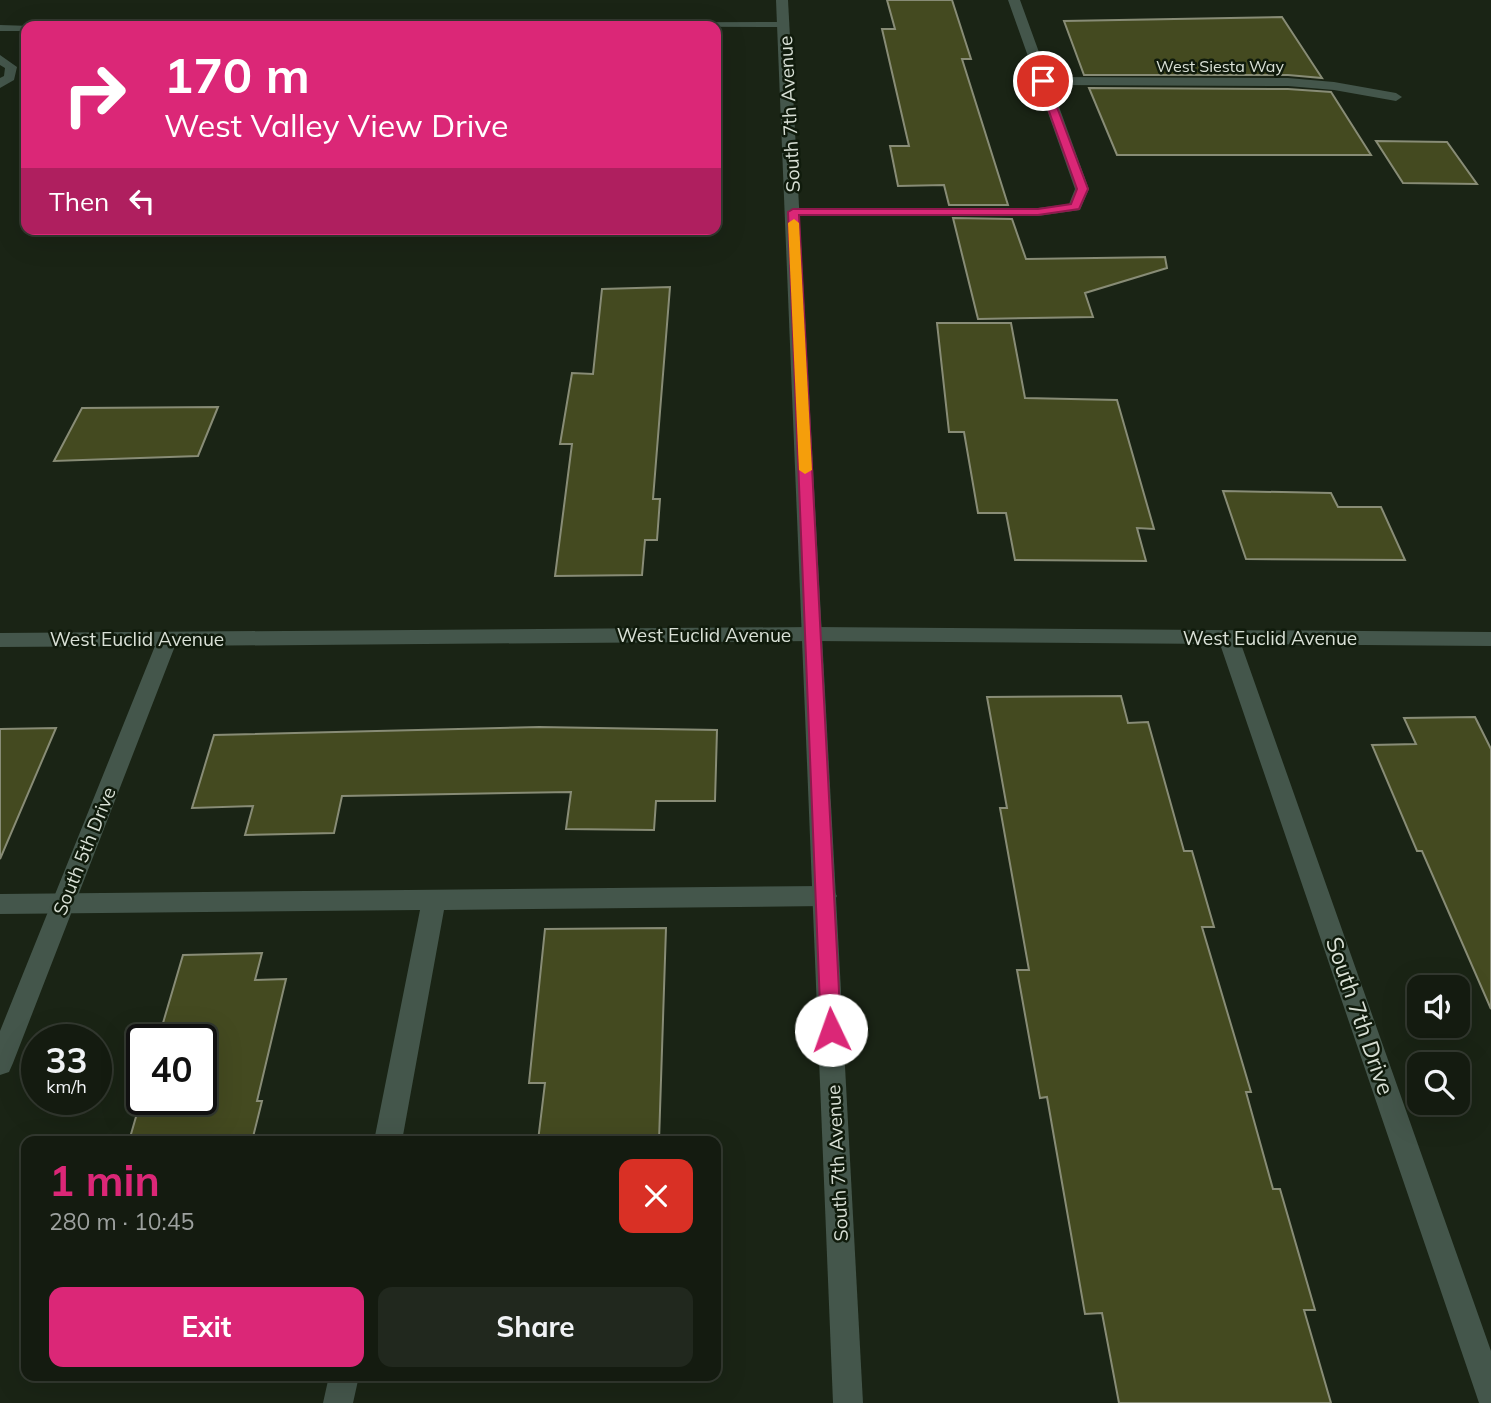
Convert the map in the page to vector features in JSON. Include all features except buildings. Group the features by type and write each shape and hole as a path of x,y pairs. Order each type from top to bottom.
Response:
{"street":[{"name":"South 7th Avenue","path":"782,0 848,1403"},
{"path":"793,212 1038,212 1075,207 1082,189 1014,0"},
{"path":"721,25 785,25"},
{"path":"0,28 21,28"},
{"path":"0,59 11,67 10,77 0,84"},
{"name":"West Siesta Way","path":"1043,81 1288,82 1334,86 1396,97"},
{"name":"West Euclid Avenue","path":"0,640 813,634 1491,639"},
{"name":"South 7th Drive","path":"1228,637 1491,1394"},
{"name":"South 5th Drive","path":"0,1063 168,639"},
{"path":"0,904 825,896"},
{"path":"389,1136 434,899"},
{"path":"338,1403 343,1381"}],"slow traffic":[{"path":"794,223 805,470"}],"route":[{"path":"831,1030 793,212 1038,212 1075,207 1082,189 1043,81"}]}
